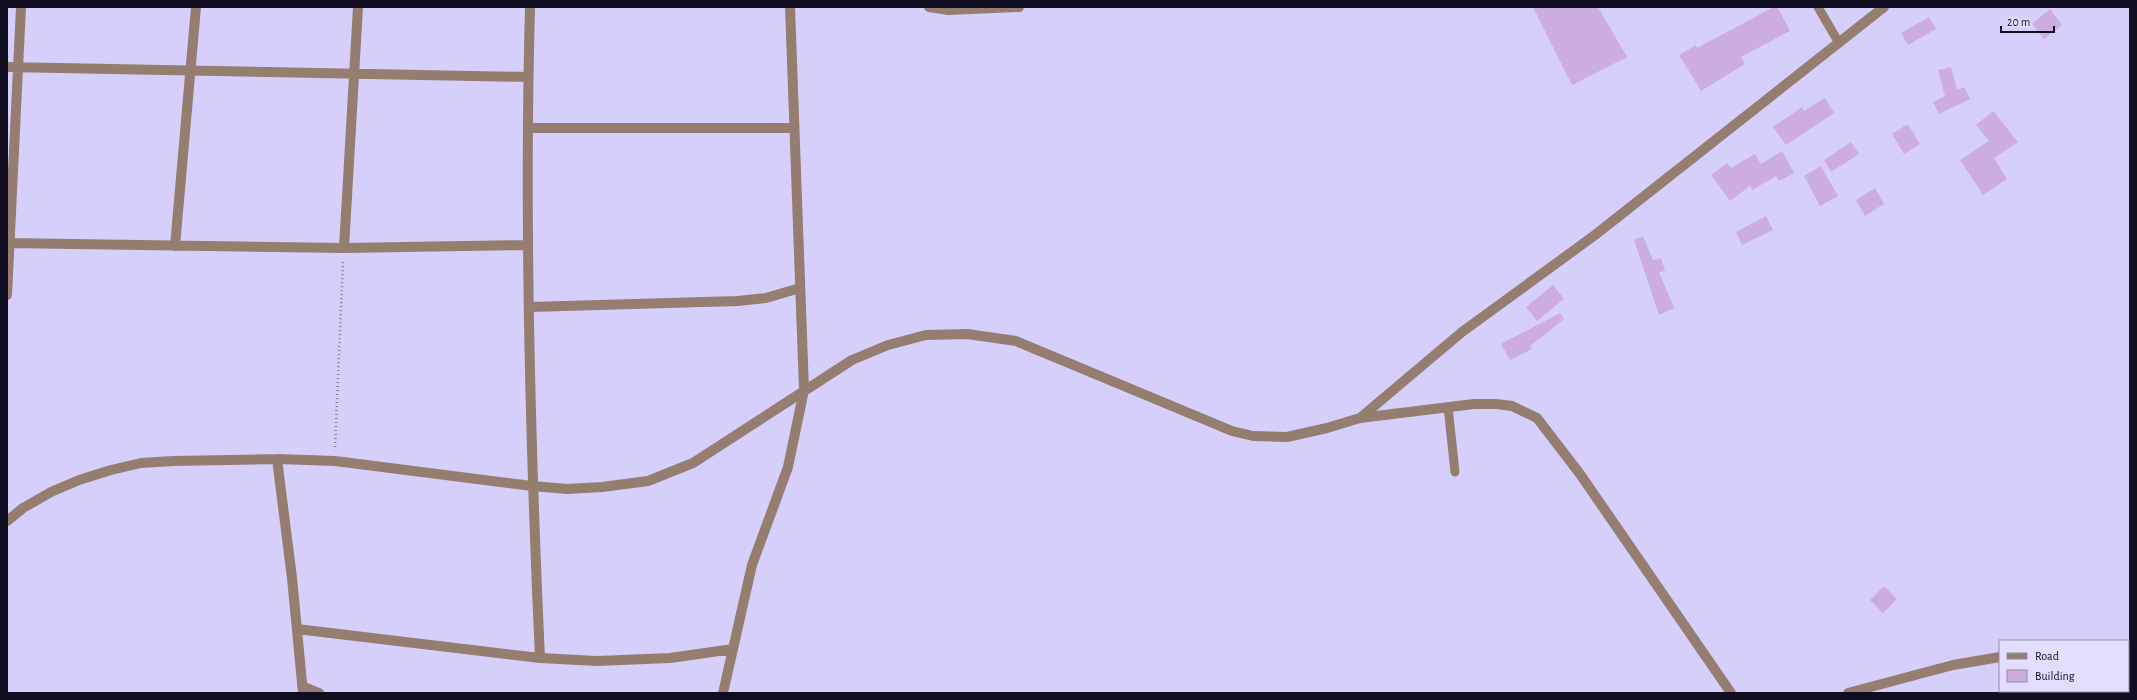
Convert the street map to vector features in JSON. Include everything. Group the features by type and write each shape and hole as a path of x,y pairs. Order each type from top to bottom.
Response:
{"street":[{"path":"7,295 8,243 21,7"},
{"path":"175,246 196,7"},
{"path":"344,248 358,7"},
{"path":"530,7 527,245 530,307 532,486 540,658"},
{"path":"723,693 752,565 788,467 804,390 790,7"},
{"path":"929,7 948,10 1018,7"},
{"path":"1360,418 1462,332 1595,235 1884,7"},
{"path":"7,67 191,72 528,77"},
{"path":"529,128 794,128"},
{"path":"8,243 344,248 527,245"},
{"path":"530,307 738,301 766,298 800,288"},
{"path":"7,521 23,508 52,492 111,470 141,463 173,461 277,459 335,461 532,486 567,488 602,487 648,481 672,473 693,463 852,360 888,345 926,335 967,334 1016,341 1232,430 1253,436 1272,438 1302,435 1360,418 1448,407 1474,404 1512,406 1537,418 1580,474 1731,693"},
{"path":"277,459 303,689 319,693"},
{"path":"297,629 540,658 597,661 670,658 733,649"},
{"path":"1848,693 1952,666 1999,657"}],"lane":[{"path":"1818,7 1839,43"},
{"path":"1448,407 1455,472"}],"path":[{"path":"335,461 344,248"}],"building":[{"path":"1533,7 1598,7 1627,57 1572,85"},
{"path":"1774,7 1777,7 1790,31 1741,57 1745,64 1701,91 1679,55 1696,45 1697,48"},
{"path":"2050,9 2062,25 2044,39 2032,24"},
{"path":"1929,17 1936,29 1908,45 1901,33"},
{"path":"1951,67 1957,90 1964,87 1970,99 1939,114 1933,102 1945,96 1938,70"},
{"path":"1825,98 1834,113 1786,145 1773,127 1802,107 1804,111"},
{"path":"1993,111 2018,142 1994,158 2007,179 1983,195 1960,160 1989,141 1976,125"},
{"path":"1908,124 1920,144 1904,154 1892,134"},
{"path":"1851,142 1859,154 1831,172 1824,160"},
{"path":"1782,151 1794,173 1779,181 1776,176 1752,190 1750,186 1730,201 1711,175 1727,163 1731,168 1755,154 1761,164"},
{"path":"1821,166 1838,196 1820,206 1804,176"},
{"path":"1875,188 1884,204 1865,216 1856,200"},
{"path":"1766,216 1773,230 1742,245 1736,232"},
{"path":"1643,236 1653,260 1661,258 1665,271 1659,272 1674,308 1659,315 1634,240"},
{"path":"1553,285 1564,299 1537,321 1526,307"},
{"path":"1560,313 1564,319 1530,346 1532,349 1510,360 1501,344"},
{"path":"1884,586 1897,599 1883,613 1870,600"}]}
